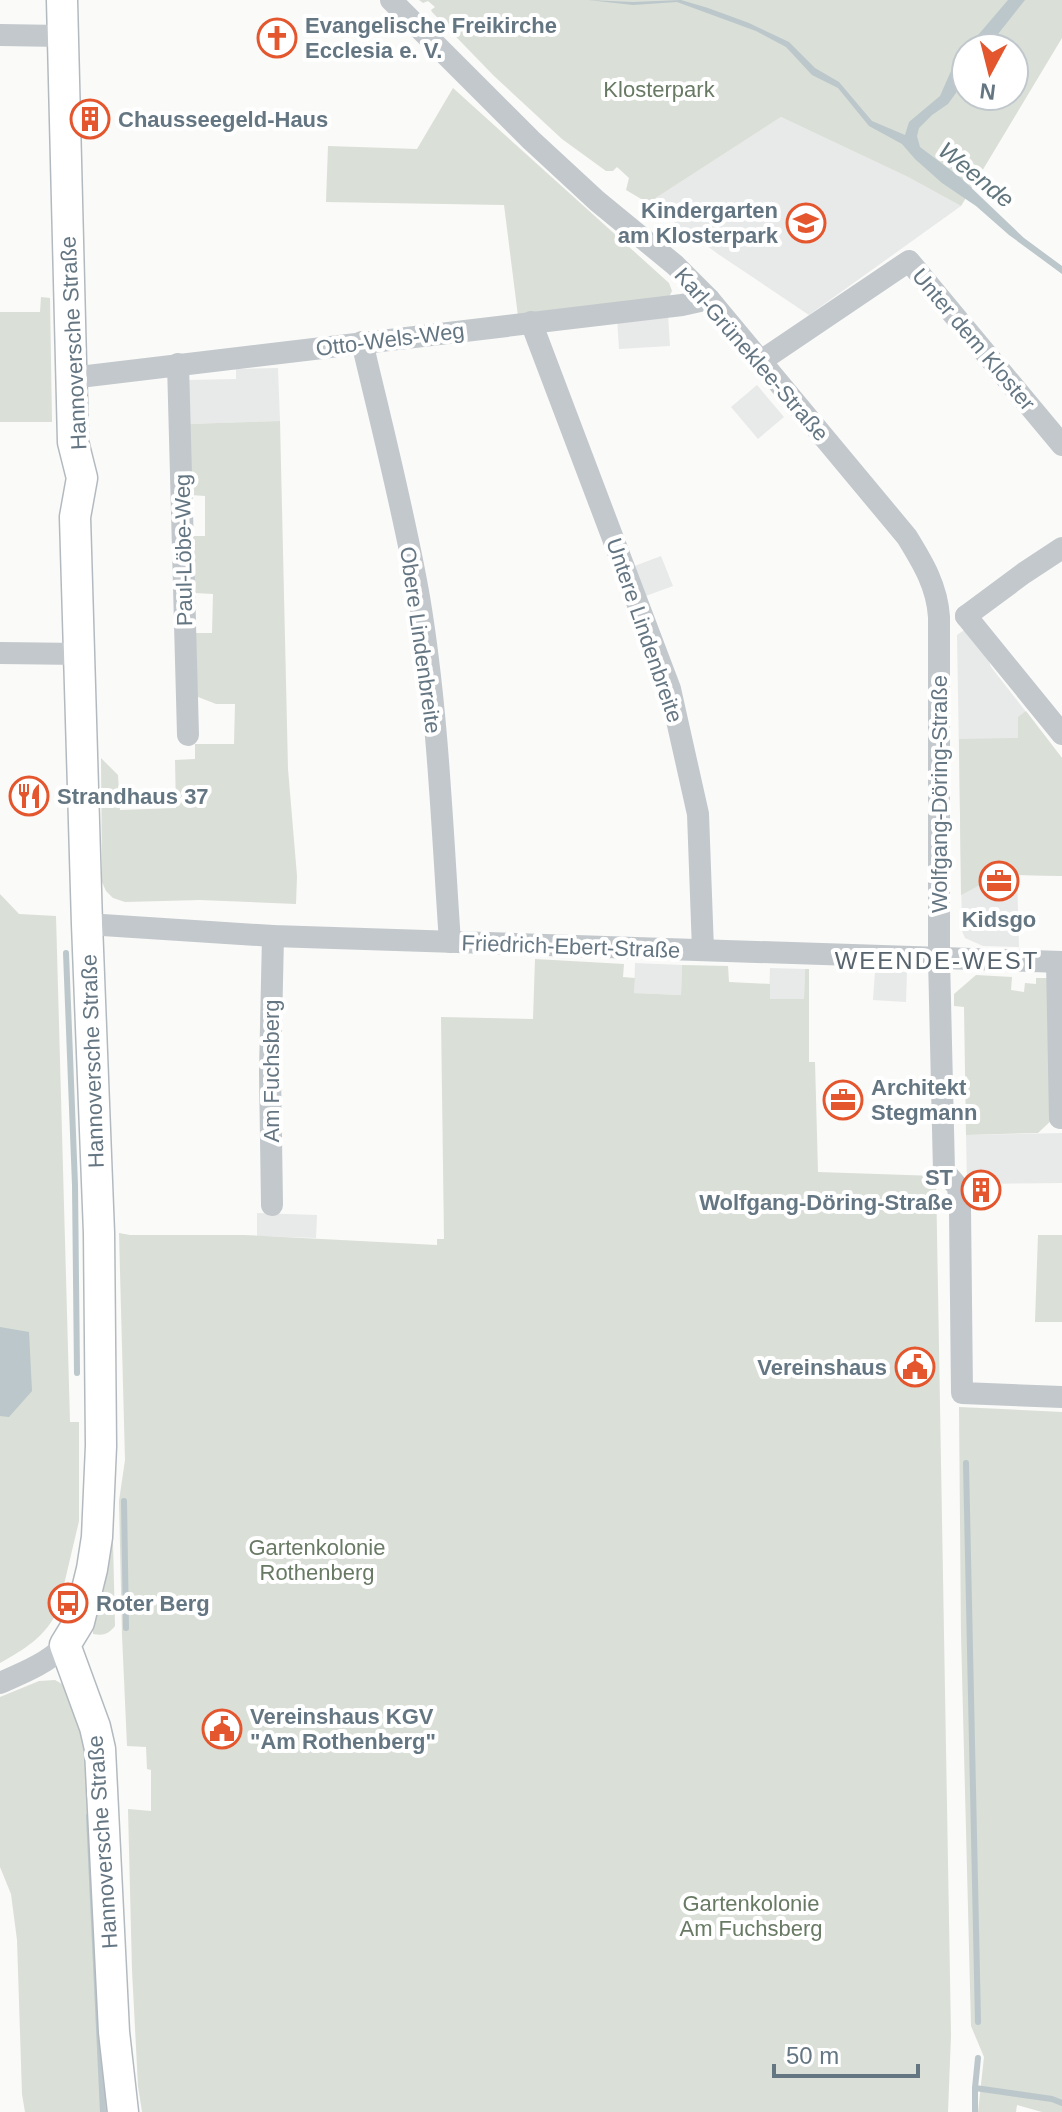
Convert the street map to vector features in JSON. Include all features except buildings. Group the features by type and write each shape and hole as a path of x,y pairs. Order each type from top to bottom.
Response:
{"street":[{"name":"Hannoversche Straße","path":"62,0 73,442 82,478 75,517 99,1233 101,1446 97,1537 92,1569 79,1622 65,1645 95,1727 101,1758 114,2032 123,2112"},
{"name":"Karl-Grüneklee-Straße","path":"391,0 531,140 597,201 675,265 709,299 907,537 927,569 936,592 939,617"},
{"path":"0,35 62,36"},
{"name":"Unter dem Kloster","path":"761,361 909,261 1062,445"},
{"name":"Otto-Wels-Weg","path":"71,378 682,305 709,299"},
{"name":"Untere Lindenbreite","path":"531,322 670,689 698,814 703,950"},
{"name":"Obere Lindenbreite","path":"362,342 419,598 434,720 450,942"},
{"name":"Paul-Löbe-Weg","path":"178,364 188,735"},
{"path":"939,617 966,616 1062,548"},
{"path":"966,616 1062,734"},
{"name":"Wolfgang-Döring-Straße","path":"939,617 939,958 944,1171 958,1187 960,1208 962,1393 1062,1397"},
{"path":"0,653 80,654"},
{"name":"Friedrich-Ebert-Straße","path":"87,924 273,936 1059,962 1062,1118"},
{"name":"Am Fuchsberg","path":"272,1205 270,1072 273,936"},
{"path":"0,1683 52,1657 65,1645"}],"shaded area":[{"path":"588,0 681,0 749,23 789,42 815,68 839,82 872,121 905,135 909,122 940,96 950,73 950,101 919,128 917,136 920,147 961,178 1024,238 1062,266 1062,274 942,183 902,144 869,126 838,88 812,75 786,47 756,31 677,2 633,5"},
{"path":"1008,0 1025,0 1000,32 981,32"},
{"name":"Kindergarten am Klosterpark","path":"781,117 908,177 961,206 809,315 648,203"},
{"path":"668,314 670,346 619,349 617,317"},
{"path":"278,368 280,421 188,424 187,380 236,379 236,369"},
{"path":"757,385 784,417 758,439 731,407"},
{"path":"661,556 673,586 643,597 632,567"},
{"path":"967,628 985,650 991,667 1062,758 1062,876 1017,875 1019,947 983,946 965,938 962,931 957,635"},
{"path":"635,963 682,965 681,995 634,993"},
{"path":"770,968 805,969 804,1000 769,999"},
{"path":"875,971 907,972 906,1002 873,1000"},
{"path":"1062,1133 1062,1183 967,1184 966,1135"},
{"path":"257,1213 317,1215 316,1238 257,1236"},
{"path":"0,1327 29,1332 32,1391 9,1417 0,1416"}],"green space":[{"name":"Klosterpark","path":"419,0 1062,0 1062,38 1030,91 1030,32 950,32 950,112 1018,112 961,206 908,177 781,117 648,203 626,190 629,178 617,167 606,171 562,139 494,76 432,12 435,7 428,1 423,3"},
{"path":"453,88 669,283 672,291 669,297 518,316 504,205 326,202 328,146 417,149"},
{"path":"41,297 50,298 52,422 0,422 0,312 40,312"},
{"path":"280,421 288,769 297,876 296,904 200,900 125,902 113,898 102,882 101,758 118,775 120,810 176,808 175,760 195,759 195,744 234,744 235,704 216,704 193,695 194,633 212,633 213,594 195,593 190,536 205,536 205,496 191,495 188,424"},
{"path":"1026,711 1062,758 1062,876 1018,875 1017,884 980,885 961,895 959,739 1018,738 1018,717"},
{"path":"0,894 19,914 56,916 70,1422 79,1422 79,1521 58,1610 53,1619 34,1641 0,1663"},
{"name":"Gartenkolonie Am Fuchsberg","path":"535,959 624,964 623,977 635,978 634,993 681,995 682,965 728,966 729,982 770,984 770,999 804,999 805,969 809,969 809,1062 815,1062 818,1172 936,1176 951,2035 948,2112 142,2112 132,1970 128,1809 151,1811 151,1770 147,1769 146,1747 127,1746 119,1501 125,1460 119,1233 244,1235 437,1245 437,1239 444,1239 441,1017 533,1019"},
{"path":"976,975 1012,977 1011,990 1024,992 1025,983 1036,984 1036,978 1053,978 1055,1117 1038,1133 966,1135 964,1007 954,1006 954,994"},
{"path":"1038,1235 1062,1235 1062,1322 1035,1322"},
{"path":"959,1407 1062,1412 1062,2112 1042,2112 1017,2105 1016,2112 978,2112 984,2057 971,2026 961,1634"},
{"path":"111,1542 115,1626 106,1634 93,1634 104,1588"},
{"path":"55,1680 71,1689 90,1749 103,2083 108,2112 25,2112 22,2094 17,1940 11,1894 0,1867 0,1697 39,1681"}],"waterway":[{"path":"66,953 75,1185 77,1373"},
{"path":"966,1463 978,2022"},
{"path":"124,1501 126,1628"},
{"path":"89,1816 103,2112"},
{"path":"975,2088 978,2058"},
{"name":"Weende","path":"975,2112 975,2088 1062,2103"}],"place":[{"name":"Evangelische Freikirche Ecclesia e. V.","path":"277,38"},
{"name":"Chausseegeld-Haus","path":"90,119"},
{"name":"Kindergarten am Klosterpark","path":"806,223"},
{"name":"Strandhaus 37","path":"29,796"},
{"name":"Kidsgo","path":"999,881"},
{"name":"Architekt Stegmann","path":"843,1100"},
{"name":"ST Wolfgang-Döring-Straße","path":"981,1190"},
{"name":"Vereinshaus","path":"915,1367"},
{"name":"Roter Berg","path":"68,1603"},
{"name":"Vereinshaus KGV \"Am Rothenberg\"","path":"222,1729"}],"district":[{"name":"WEENDE-WEST","path":"937,961"}],"park label":[{"name":"Gartenkolonie Rothenberg","path":"317,1560"}]}
